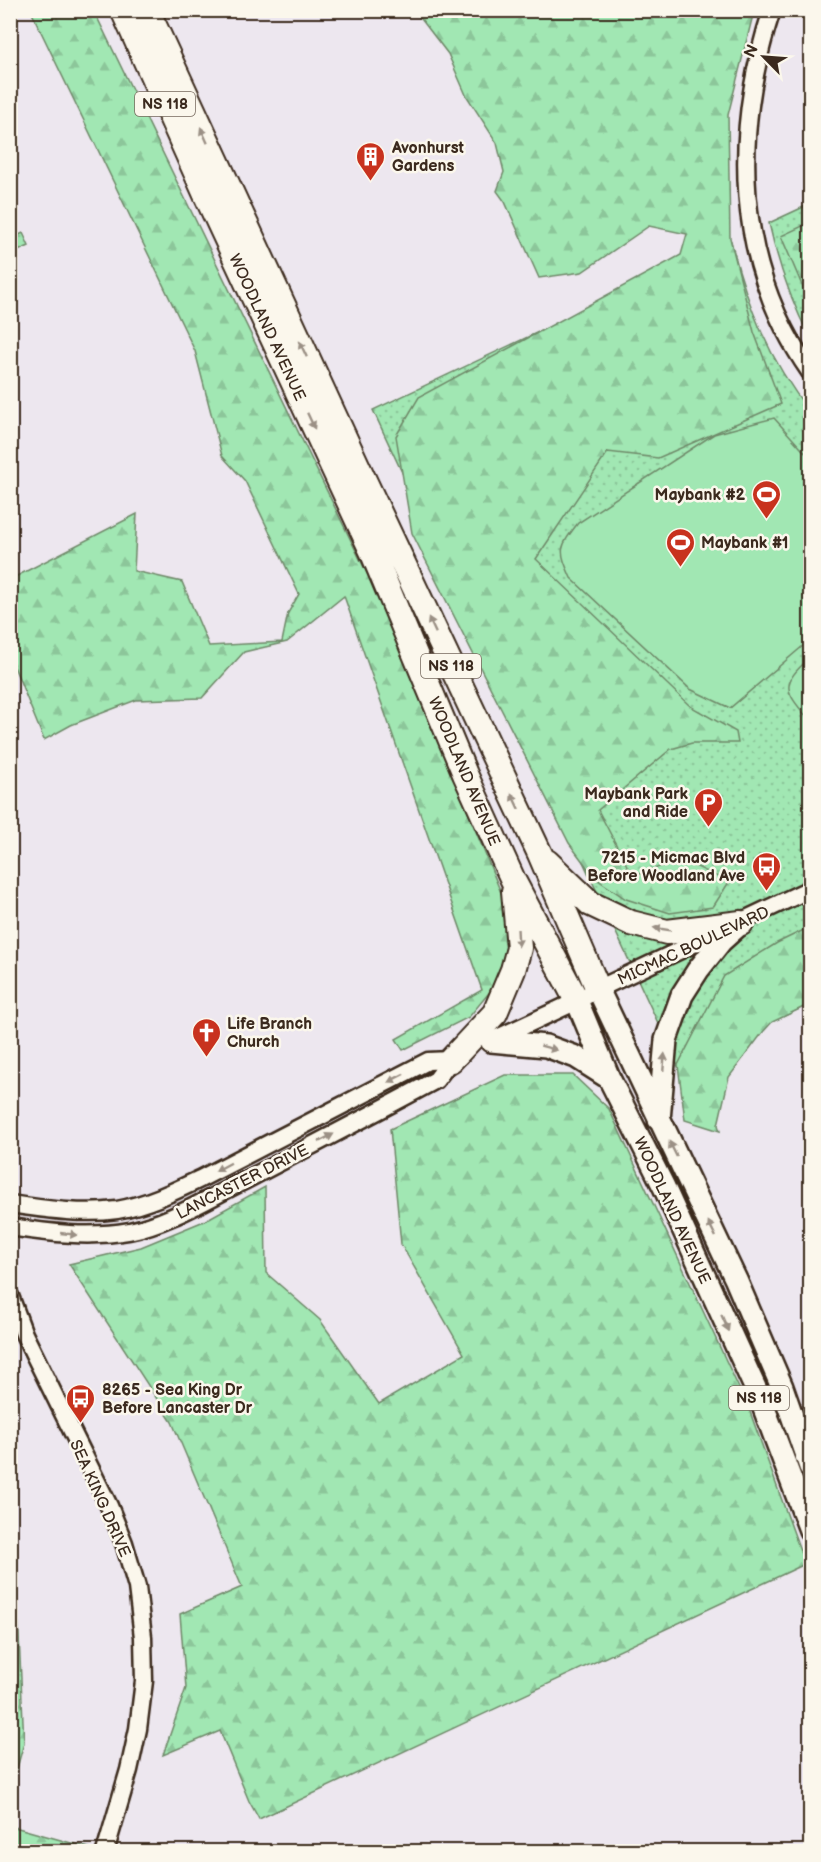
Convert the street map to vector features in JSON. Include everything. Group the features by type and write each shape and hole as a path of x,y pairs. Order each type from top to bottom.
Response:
{"highway":[{"path":"109,10 207,197"},
{"name":"WOODLAND AVENUE","path":"123,10 207,197 372,551 465,774 513,880 577,1001"},
{"name":"WOODLAND AVENUE","path":"147,10 540,854 598,989"},
{"path":"540,854 591,904 631,922 667,932 741,923"},
{"path":"451,1060 495,1013 513,970 519,948 513,880"}],"main road":[{"path":"659,1120 666,1040 682,995 721,941 741,923"},
{"name":"WOODLAND AVENUE","path":"598,989 736,1280 782,1387 810,1467"},
{"name":"WOODLAND AVENUE","path":"577,1001 609,1078 664,1187 762,1403 810,1530"},
{"path":"491,1041 546,1046 576,1057 609,1078"}],"street":[{"path":"771,10 755,74 747,119 745,152 749,214 760,265 768,289 788,334 810,372"},
{"name":"MICMAC BOULEVARD","path":"577,1001 810,889"},
{"name":"LANCASTER DRIVE","path":"10,1204 88,1212 117,1210 145,1203 200,1179 428,1061 451,1060 577,1001"},
{"name":"LANCASTER DRIVE","path":"10,1227 81,1235 130,1230 155,1223 281,1162 436,1080 451,1060"},
{"name":"SEA KING DRIVE","path":"10,1296 24,1334 109,1506 124,1543 137,1587 143,1637 143,1693 129,1770 105,1851"}],"green space":[{"path":"31,11 94,11 375,590 504,900 508,970 469,1017 403,1050 396,1039 482,990 344,596 287,642 244,652 202,698 136,700 71,725 44,740 11,659 11,579 137,514 134,571 182,582 209,646 282,642 288,613 299,594 245,481 222,456 195,351"},
{"path":"415,11 754,11 728,115 730,238 754,332 781,404 658,458 608,452 536,559 690,706 736,732 738,743 692,743 671,749 598,810 633,877 680,859 729,882 713,907 670,913 626,899 595,878 569,843 412,533 396,436 419,397 681,255 687,234 649,226 582,272 539,278 505,202 497,191 504,172 497,143 466,95 448,54"},
{"path":"810,204 810,338 786,282 769,223"},
{"path":"809,223 810,228 810,304 781,236"},
{"path":"23,233 29,246 11,254 11,239"},
{"path":"731,241 744,287 761,331 795,392 810,412 810,1004 678,1066 373,410"},
{"name":"Maybank #1","path":"774,418 810,458 810,640 730,708 690,689 571,578 562,554 567,538 578,523 714,434"},
{"path":"810,658 810,721 795,703 789,689 793,675"},
{"path":"810,927 810,1004 772,1022 729,1077 718,1125 720,1131 685,1120 678,1065 724,976 777,943"},
{"path":"505,1075 573,1075 609,1109 750,1412 805,1564 259,1819 249,1801 220,1731 163,1755 186,1688 180,1614 242,1587 172,1422 69,1264 141,1247 204,1221 265,1187 266,1273 320,1320 379,1404 464,1354 401,1244 390,1129"},
{"path":"11,1560 16,1572 24,1743 11,1790"},
{"path":"11,1826 89,1848 87,1852 11,1851"}],"place":[{"name":"Avonhurst Gardens","path":"371,182"},
{"name":"Maybank #2","path":"766,520"},
{"name":"Maybank #1","path":"680,568"},
{"name":"Maybank Park and Ride","path":"709,828"},
{"name":"7215 - Micmac Blvd Before Woodland Ave","path":"766,892"},
{"name":"Life Branch Church","path":"206,1058"},
{"name":"8265 - Sea King Dr Before Lancaster Dr","path":"81,1424"}]}
